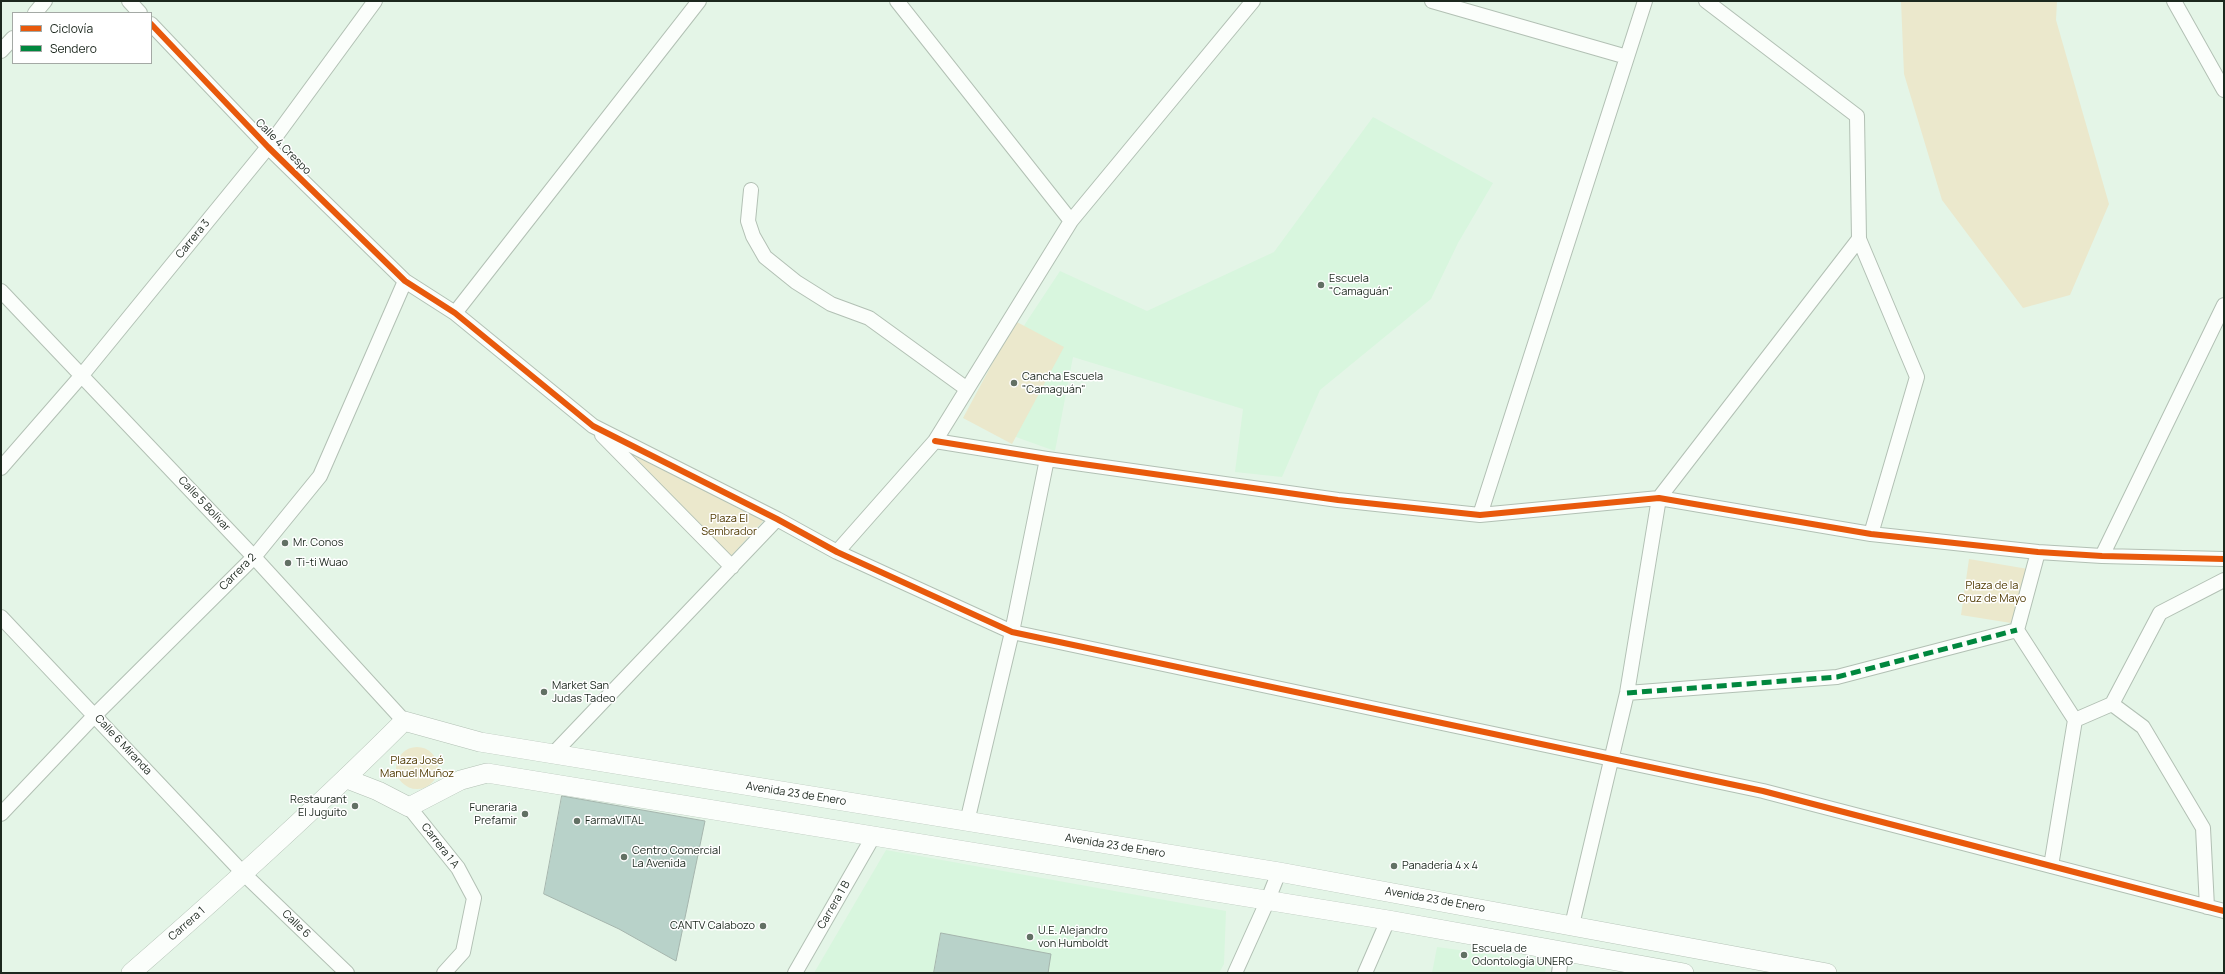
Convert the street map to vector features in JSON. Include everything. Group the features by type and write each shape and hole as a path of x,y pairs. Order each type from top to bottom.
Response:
{"main road":[{"name":"Avenida 23 de Enero","path":"404,721 480,742 1279,872 1827,973"},
{"name":"Carrera 1","path":"131,973 244,874 347,779 404,721"},
{"path":"347,779 378,791 409,807 461,780 488,773 1268,902 1388,920 1684,973"}],"street":[{"path":"36,12 45,1"},
{"path":"129,1 139,12"},
{"name":"Carrera 3","path":"1,468 82,375 268,147 375,1"},
{"path":"455,313 699,1"},
{"path":"898,1 1071,221"},
{"path":"837,552 935,441 1071,221 1253,1"},
{"path":"1432,1 1627,58"},
{"path":"1480,515 1645,1"},
{"path":"1706,1 1857,116 1859,239 1917,377 1871,534"},
{"path":"2174,1 2224,90"},
{"name":"Calle 4 Crespo","path":"152,25 268,147 405,281 455,313 593,426"},
{"path":"1,51 12,39"},
{"path":"751,190 748,221 753,236 764,258 796,282 831,304 869,318 967,389"},
{"path":"1572,925 1627,693 1660,498 1859,239"},
{"name":"Carrera 2","path":"1,814 95,714 254,557 320,476 405,281"},
{"name":"Calle 5 Bolívar","path":"1,291 254,557 404,721"},
{"path":"2102,556 2224,305"},
{"path":"593,426 777,519 837,552 1012,632 1763,791 2224,911"},
{"path":"593,426 732,567"},
{"path":"935,441 1047,459 1338,500 1480,515 1660,498 1871,534 2038,552 2102,556 2224,559"},
{"path":"967,822 1012,632 1047,459"},
{"path":"553,754 777,519"},
{"path":"2038,552 2017,630 2075,720 2051,866"},
{"path":"2075,720 2112,704 2160,613 2224,580"},
{"name":"Calle 6 Miranda","path":"1,617 95,714 244,874"},
{"path":"1627,693 1837,677 2017,630"},
{"path":"2112,704 2143,727 2203,828 2207,907"},
{"name":"Carrera 1 A","path":"409,807 458,868 474,898 463,952 444,973"},
{"name":"Carrera 1 B","path":"795,973 873,837"},
{"path":"1235,973 1268,902 1279,872"},
{"name":"Calle 6","path":"244,874 347,973"},
{"path":"1365,973 1388,920"},
{"path":"1559,973 1562,951"}],"shaded area":[{"name":"Escuela \"Camaguán\"","path":"1373,117 1493,183 1458,243 1431,299 1320,390 1282,477 1235,472 1243,409 1073,357 1055,451 963,418 1060,271 1147,311 1274,252"},
{"name":"U.E. Alejandro von Humboldt","path":"886,850 1226,911 1224,964 1219,973 814,973"},
{"name":"Escuela de Odontología UNERG","path":"1437,947 1547,962 1545,973 1432,973"}],"green space":[{"path":"1901,1 2057,1 2056,20 2109,204 2070,295 2023,308 1942,200 1904,74"},
{"name":"Cancha Escuela \"Camaguán\"","path":"1015,321 1064,347 1012,444 963,418"},
{"name":"Plaza El Sembrador","path":"626,448 764,520 730,557"},
{"name":"Plaza de la Cruz de Mayo","path":"1969,559 2028,569 2011,623 1961,615"},
{"name":"Plaza José Manuel Muñoz","path":"417,747 432,753 438,768 432,783 417,789 402,783 396,768 402,753"}],"building":[{"name":"Centro Comercial La Avenida","path":"562,796 705,821 676,961 619,929 544,894"},
{"path":"941,933 1051,954 1048,973 934,973"}],"marked path":[{"path":"1627,693 1837,677 2017,630"}],"cycle path":[{"path":"152,25 268,147 405,281 455,313 593,426 777,519 837,552 1012,632 1763,791 2224,911"},
{"path":"935,441 1047,459 1338,500 1480,515 1659,498 1871,534 2038,552 2102,556 2224,559"}],"place":[{"name":"Escuela \"Camaguán\"","path":"1321,285"},
{"name":"Cancha Escuela \"Camaguán\"","path":"1014,383"},
{"name":"Mr. Conos","path":"285,543"},
{"name":"Ti-ti Wuao","path":"288,563"},
{"name":"Market San Judas Tadeo","path":"544,692"},
{"name":"Restaurant El Juguito","path":"355,806"},
{"name":"Funeraria Prefamir","path":"525,814"},
{"name":"FarmaVITAL","path":"577,821"},
{"name":"Centro Comercial La Avenida","path":"624,857"},
{"name":"Panadería 4 x 4","path":"1394,866"},
{"name":"CANTV Calabozo","path":"763,926"},
{"name":"U.E. Alejandro von Humboldt","path":"1030,937"},
{"name":"Escuela de Odontología UNERG","path":"1464,955"}]}
